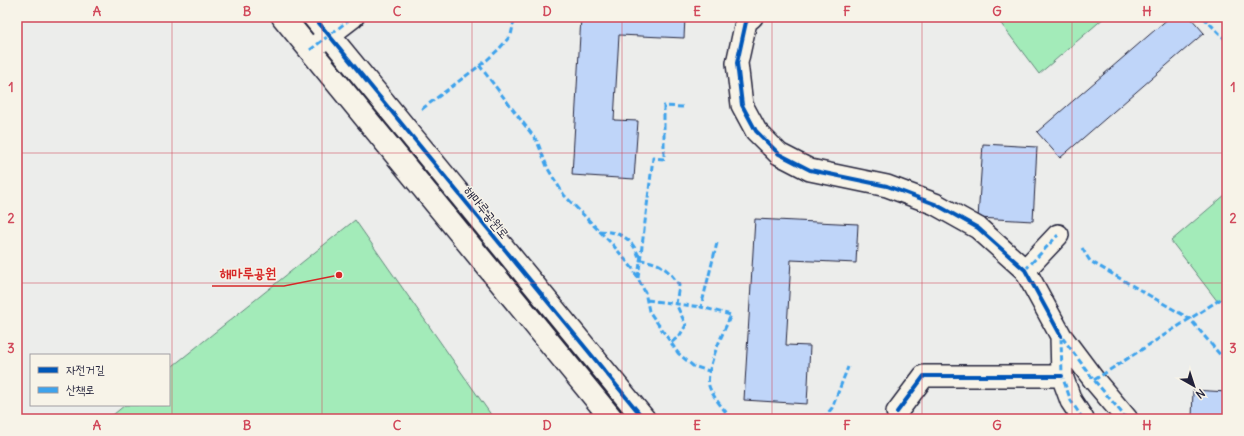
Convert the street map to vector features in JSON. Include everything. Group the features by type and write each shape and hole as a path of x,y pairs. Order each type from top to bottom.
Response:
{"street":[{"path":"283,17 612,419"},
{"name":"해마루공원로","path":"314,17 644,419"},
{"path":"328,35 346,17"},
{"path":"310,50 352,17"},
{"path":"752,17 746,22 737,63 742,105 756,131 778,154 810,170 887,186 935,204 978,228 1025,270 1061,336 1094,380 1127,419"},
{"path":"1025,270 1058,235"},
{"path":"1061,336 1062,376 1071,401 1083,419"},
{"path":"897,412 924,376 1062,376"}],"green space":[{"path":"996,17 1105,17 1039,74"},
{"path":"1226,194 1227,295 1218,302 1171,241"},
{"path":"355,220 494,419 108,419 124,406 170,406 170,368"}],"building":[{"path":"581,17 685,17 684,38 619,35 614,120 638,121 634,179 572,175"},
{"path":"1170,17 1190,17 1204,33 1060,158 1037,132"},
{"path":"983,144 1037,147 1033,221 978,218"},
{"path":"755,219 858,224 856,263 791,260 786,345 810,346 807,404 744,400"},
{"path":"1193,390 1227,392 1227,419 1192,419"}],"marked path":[{"path":"310,50 353,17"},
{"path":"422,109 487,60 499,49 511,35 515,17"},
{"path":"1203,17 1227,41"},
{"path":"479,65 537,141 548,169 564,195 613,245 633,269 645,292 649,311 678,353 693,366 709,371"},
{"path":"638,278 653,158 664,159 664,106 684,107"},
{"path":"599,231 614,233 630,241 634,246 640,260 653,262 663,267 679,285 676,304 686,325 680,335 671,343"},
{"path":"1025,270 1058,235"},
{"path":"717,243 701,307 731,315 712,360 709,386 713,394 732,419"},
{"path":"1082,248 1090,261 1190,319 1227,363"},
{"path":"1094,380 1227,295"},
{"path":"647,300 701,307"},
{"path":"1083,419 1071,401 1062,376 1061,336 1094,380 1127,419"},
{"path":"823,419 832,408 848,367"}],"cycle path":[{"path":"314,17 644,419"},
{"path":"752,17 746,22 737,63 742,105 756,131 779,154 810,170 887,186 935,204 978,228 1025,270 1061,336"},
{"path":"897,412 924,376 1062,376"}],"place":[{"name":"해마루공원","path":"339,275"}]}
